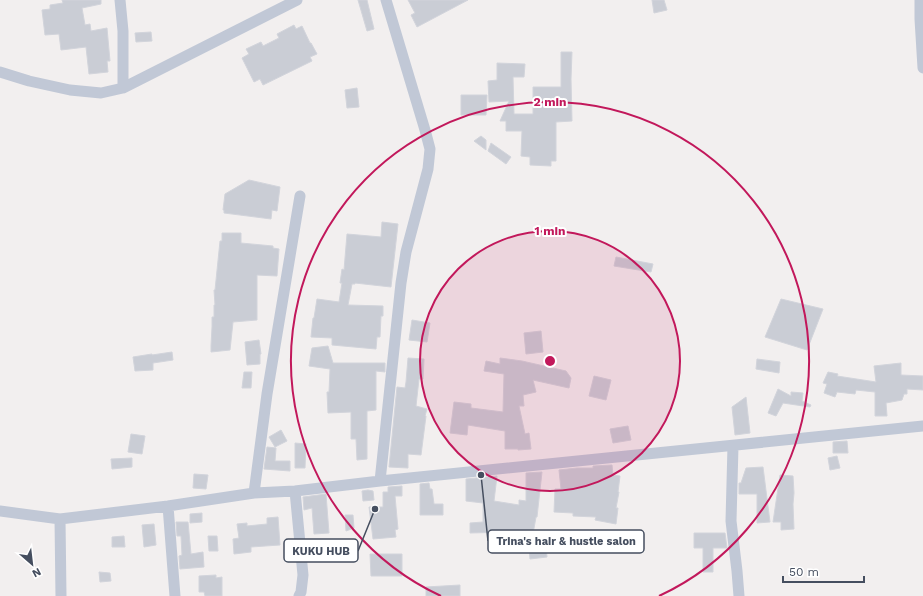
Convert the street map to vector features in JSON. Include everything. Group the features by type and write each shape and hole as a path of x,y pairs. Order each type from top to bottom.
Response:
{"street":[{"path":"120,0 123,31 123,88"},
{"path":"0,72 29,81 70,90 101,93 123,88 297,0"},
{"path":"380,481 402,275 406,252 428,169 430,149 386,0"},
{"path":"920,0 923,68"},
{"path":"254,493 267,394 300,196"},
{"path":"0,511 60,519 168,506 254,493 295,491 923,426"},
{"path":"733,446 731,521 739,596"},
{"path":"295,491 303,575 301,592 299,596"},
{"path":"168,506 175,596"},
{"path":"60,519 61,596"}],"building":[{"path":"62,0 101,0 101,4 82,8 85,25 90,24 91,31 107,28 110,61 107,61 108,72 89,74 86,47 61,50 59,34 45,35 42,10 50,9 50,5 63,3"},
{"path":"358,0 367,0 374,29 367,31"},
{"path":"408,0 468,0 417,27 411,15 415,13"},
{"path":"652,0 664,0 667,10 654,13"},
{"path":"294,25 296,29 302,26 317,54 310,57 312,61 263,85 260,79 254,82 242,58 249,54 246,49 261,42 263,46 279,38 277,34"},
{"path":"151,32 152,41 136,42 135,33"},
{"path":"561,52 572,52 572,121 556,122 556,161 551,161 551,166 530,165 530,157 521,156 522,131 506,131 506,121 500,121 509,101 489,102 488,81 497,80 497,63 525,64 524,77 513,77 514,114 533,114 533,87 561,87"},
{"path":"357,88 359,107 347,108 345,90"},
{"path":"461,95 487,95 486,115 461,115"},
{"path":"481,136 486,140 486,150 474,141"},
{"path":"491,143 511,157 506,164 488,151"},
{"path":"249,180 280,187 277,211 272,210 271,219 224,213 225,194"},
{"path":"382,222 398,224 391,287 355,283 352,284 348,305 383,306 380,337 377,337 376,349 332,345 332,338 311,337 317,299 339,302 342,283 340,283 342,269 344,270 347,234 381,237"},
{"path":"222,233 241,233 241,243 273,246 273,248 279,249 277,276 257,275 257,320 233,322 230,350 211,352 212,317 214,317 215,305 214,290"},
{"path":"616,257 653,264 651,272 614,266"},
{"path":"781,299 823,309 807,350 765,337"},
{"path":"412,320 430,323 427,342 409,340"},
{"path":"541,331 543,352 526,354 524,333"},
{"path":"259,340 261,354 260,364 247,365 245,342"},
{"path":"328,346 333,363 385,363 385,372 376,371 376,410 367,411 367,459 357,460 356,439 351,439 351,412 328,413 327,392 329,392 330,369 309,366 312,348"},
{"path":"172,352 173,360 153,363 153,370 135,371 133,357"},
{"path":"408,358 424,359 423,379 419,379 416,406 427,409 421,455 408,454 408,468 389,467 397,387 405,388"},
{"path":"500,358 522,361 566,371 571,378 569,388 533,380 536,392 523,395 524,406 519,406 525,434 529,433 531,449 505,449 505,431 468,425 467,435 450,433 454,402 471,404 471,408 503,412 504,374 484,371 486,361 500,364"},
{"path":"757,359 780,362 779,373 756,369"},
{"path":"901,363 901,375 923,376 923,390 907,389 907,394 904,394 902,400 886,403 887,416 875,416 875,392 856,390 855,394 837,392 835,397 824,393 827,384 823,383 828,372 838,374 837,376 876,382 874,366"},
{"path":"244,372 252,372 251,388 242,388"},
{"path":"594,376 611,380 606,400 589,396"},
{"path":"778,389 791,396 791,392 803,393 802,401 811,405 810,407 783,403 776,416 768,413"},
{"path":"746,397 750,433 735,435 732,407"},
{"path":"628,426 631,440 613,443 610,429"},
{"path":"281,430 287,441 275,447 269,437"},
{"path":"131,434 145,436 142,454 128,452"},
{"path":"847,441 848,453 833,453 833,442"},
{"path":"295,443 306,444 305,468 295,468"},
{"path":"267,447 276,448 275,461 290,461 290,471 264,469"},
{"path":"837,456 840,468 830,470 828,458"},
{"path":"132,458 132,467 112,469 111,459"},
{"path":"612,465 613,475 620,476 616,508 618,508 616,524 595,520 596,517 573,516 573,513 554,512 555,489 561,489 559,470 593,468 593,466"},
{"path":"763,467 770,522 757,523 757,494 739,494 739,483 741,483 746,468"},
{"path":"542,472 537,517 533,534 511,534 511,532 470,533 470,523 483,522 483,503 466,501 466,479 497,476 494,501 519,505 519,500 526,501 526,473"},
{"path":"194,474 208,475 206,489 193,488"},
{"path":"780,475 793,476 794,529 781,530 781,522 773,522"},
{"path":"429,483 430,489 432,489 434,504 443,504 443,515 420,515 420,484"},
{"path":"402,486 402,496 395,496 398,529 395,530 396,537 373,539 369,507 383,507 383,492 388,492 388,487"},
{"path":"362,491 373,491 374,500 363,501"},
{"path":"326,494 329,533 314,534 312,508 304,510 303,497"},
{"path":"202,513 202,522 190,523 190,514"},
{"path":"345,515 353,515 354,528 346,531"},
{"path":"278,517 280,545 251,547 251,552 234,554 233,539 239,538 237,524 247,523 247,526 267,524 267,518"},
{"path":"176,522 188,522 191,554 203,552 204,567 180,569 179,556 182,555 181,536 177,536"},
{"path":"154,524 156,545 144,547 142,525"},
{"path":"694,533 725,533 727,548 713,548 713,572 703,572 703,548 694,548"},
{"path":"545,535 547,557 530,559 528,536"},
{"path":"124,536 125,547 112,547 112,537"},
{"path":"208,536 217,536 218,551 209,551"},
{"path":"370,554 402,554 402,576 371,576"},
{"path":"99,572 110,573 111,581 100,582"},
{"path":"216,575 216,578 222,577 222,596 205,596 204,592 199,592 199,576"},
{"path":"460,585 460,596 426,596 426,587"}],"place":[{"name":"Trina's hair & hustle salon","path":"481,475"},
{"name":"KUKU HUB","path":"375,509"}]}
